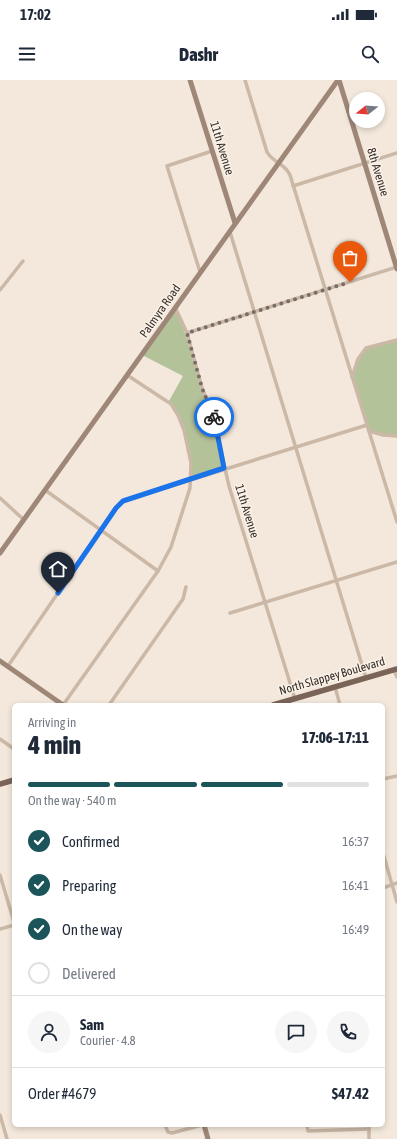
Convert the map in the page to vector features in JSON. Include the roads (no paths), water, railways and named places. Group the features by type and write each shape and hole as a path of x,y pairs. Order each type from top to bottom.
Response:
{"main road":[{"name":"11th Avenue","path":"190,80 235,223"},
{"name":"Palmyra Road","path":"0,554 229,231 339,80"},
{"name":"8th Avenue","path":"339,80 397,268"},
{"path":"0,661 60,703"},
{"name":"North Slappey Boulevard","path":"280,703 396,669"},
{"path":"0,784 12,781"},
{"path":"204,1127 208,1139"}],"street":[{"path":"245,80 265,148 270,157 279,162 288,170 397,522"},
{"path":"200,272 167,166 212,151"},
{"path":"293,186 397,153"},
{"path":"229,231 366,678"},
{"path":"0,290 23,261"},
{"path":"187,333 397,268"},
{"name":"11th Avenue","path":"175,307 187,333 201,382 216,426 224,468 295,699"},
{"path":"352,378 356,363 366,348 397,340"},
{"path":"64,703 167,557 178,526 191,479 191,463 184,430 175,409 171,404 156,393 127,375"},
{"path":"8,666 116,508 123,501 224,468 367,425"},
{"path":"368,430 383,435 397,436"},
{"path":"45,490 158,571"},
{"path":"0,498 24,520"},
{"path":"230,613 397,562"},
{"path":"110,703 183,599 186,587"},
{"path":"396,669 397,677"},
{"path":"335,687 339,703"},
{"path":"0,739 12,747"},
{"path":"385,779 397,776"},
{"path":"385,860 397,902"},
{"path":"0,874 12,916"},
{"path":"385,887 397,883"},
{"path":"0,929 12,924"},
{"path":"0,1115 7,1139"},
{"path":"166,1127 168,1132 172,1133 195,1127"},
{"path":"307,1127 308,1131 369,1127 369,1139"}]}
